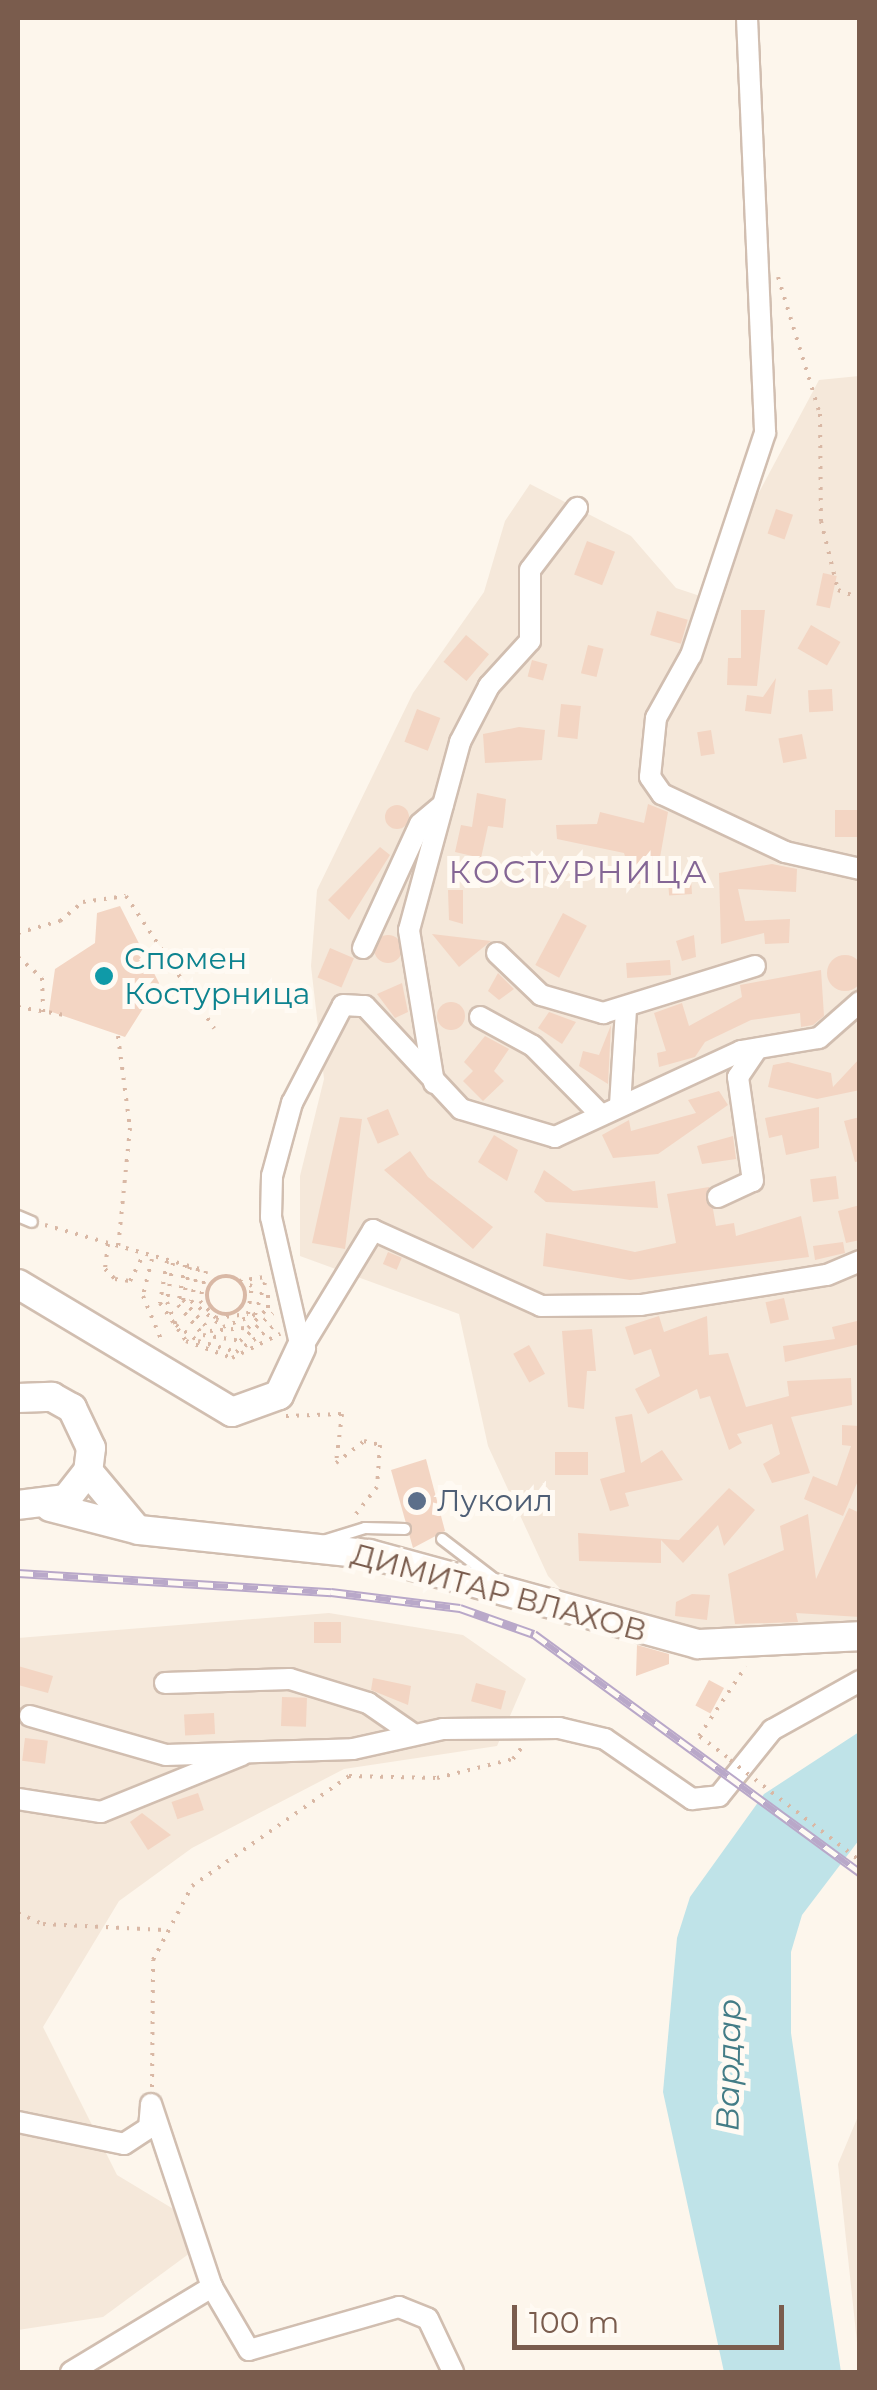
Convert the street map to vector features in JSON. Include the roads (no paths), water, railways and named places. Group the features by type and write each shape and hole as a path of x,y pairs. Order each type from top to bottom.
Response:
{"main road":[{"path":"18,1284 212,1405 264,1405 288,1384 301,1348"},
{"path":"21,1394 52,1397 79,1417 91,1448 88,1471 50,1506"},
{"path":"88,1471 139,1530"},
{"name":"ДИМИТАР ВЛАХОВ","path":"18,1506 50,1506 139,1530 314,1545 505,1589 633,1630 762,1647 860,1636"}],"street":[{"path":"747,18 765,432 749,504 691,655 656,718 650,777 662,794 785,852 860,869"},
{"path":"434,1086 409,930 443,805 480,698 530,641 530,570 577,508"},
{"path":"363,948 420,824 443,805"},
{"path":"497,954 541,995 626,1010 755,966"},
{"path":"301,1348 270,1196 280,1132 333,1018 352,1000 365,1006 434,1086 496,1123 555,1137 757,1049 819,1038 860,1002"},
{"path":"611,1110 626,1010"},
{"path":"480,1018 533,1046 611,1110"},
{"path":"718,1197 754,1181 738,1077 757,1049"},
{"path":"301,1348 373,1230 541,1306 641,1305 827,1276 860,1261"},
{"path":"165,1683 290,1679 380,1708 413,1734"},
{"path":"30,1716 166,1755 353,1750 413,1734 537,1727 605,1739 678,1796 719,1796 772,1730 860,1681"},
{"path":"18,1800 101,1812 248,1752"},
{"path":"18,2122 124,2144 149,2128 151,2104 212,2287 248,2350 399,2307 428,2319 453,2372"},
{"path":"71,2372 212,2287"}],"lane":[{"path":"18,1216 32,1222 18,1225"},
{"path":"314,1545 345,1532 405,1529"},
{"path":"442,1539 505,1589"}],"water":[{"name":"Вардар","path":"859,1732 859,1840 802,1915 791,1952 791,2033 841,2372 724,2372 663,2092 677,1938 690,1897 764,1794"}],"railway":[{"path":"18,1573 331,1592 460,1608 534,1634 860,1873"}],"place":[{"name":"Спомен Костурница","path":"104,976"},
{"name":"Лукоил","path":"417,1501"}],"district":[{"name":"КОСТУРНИЦА","path":"579,872"}]}
